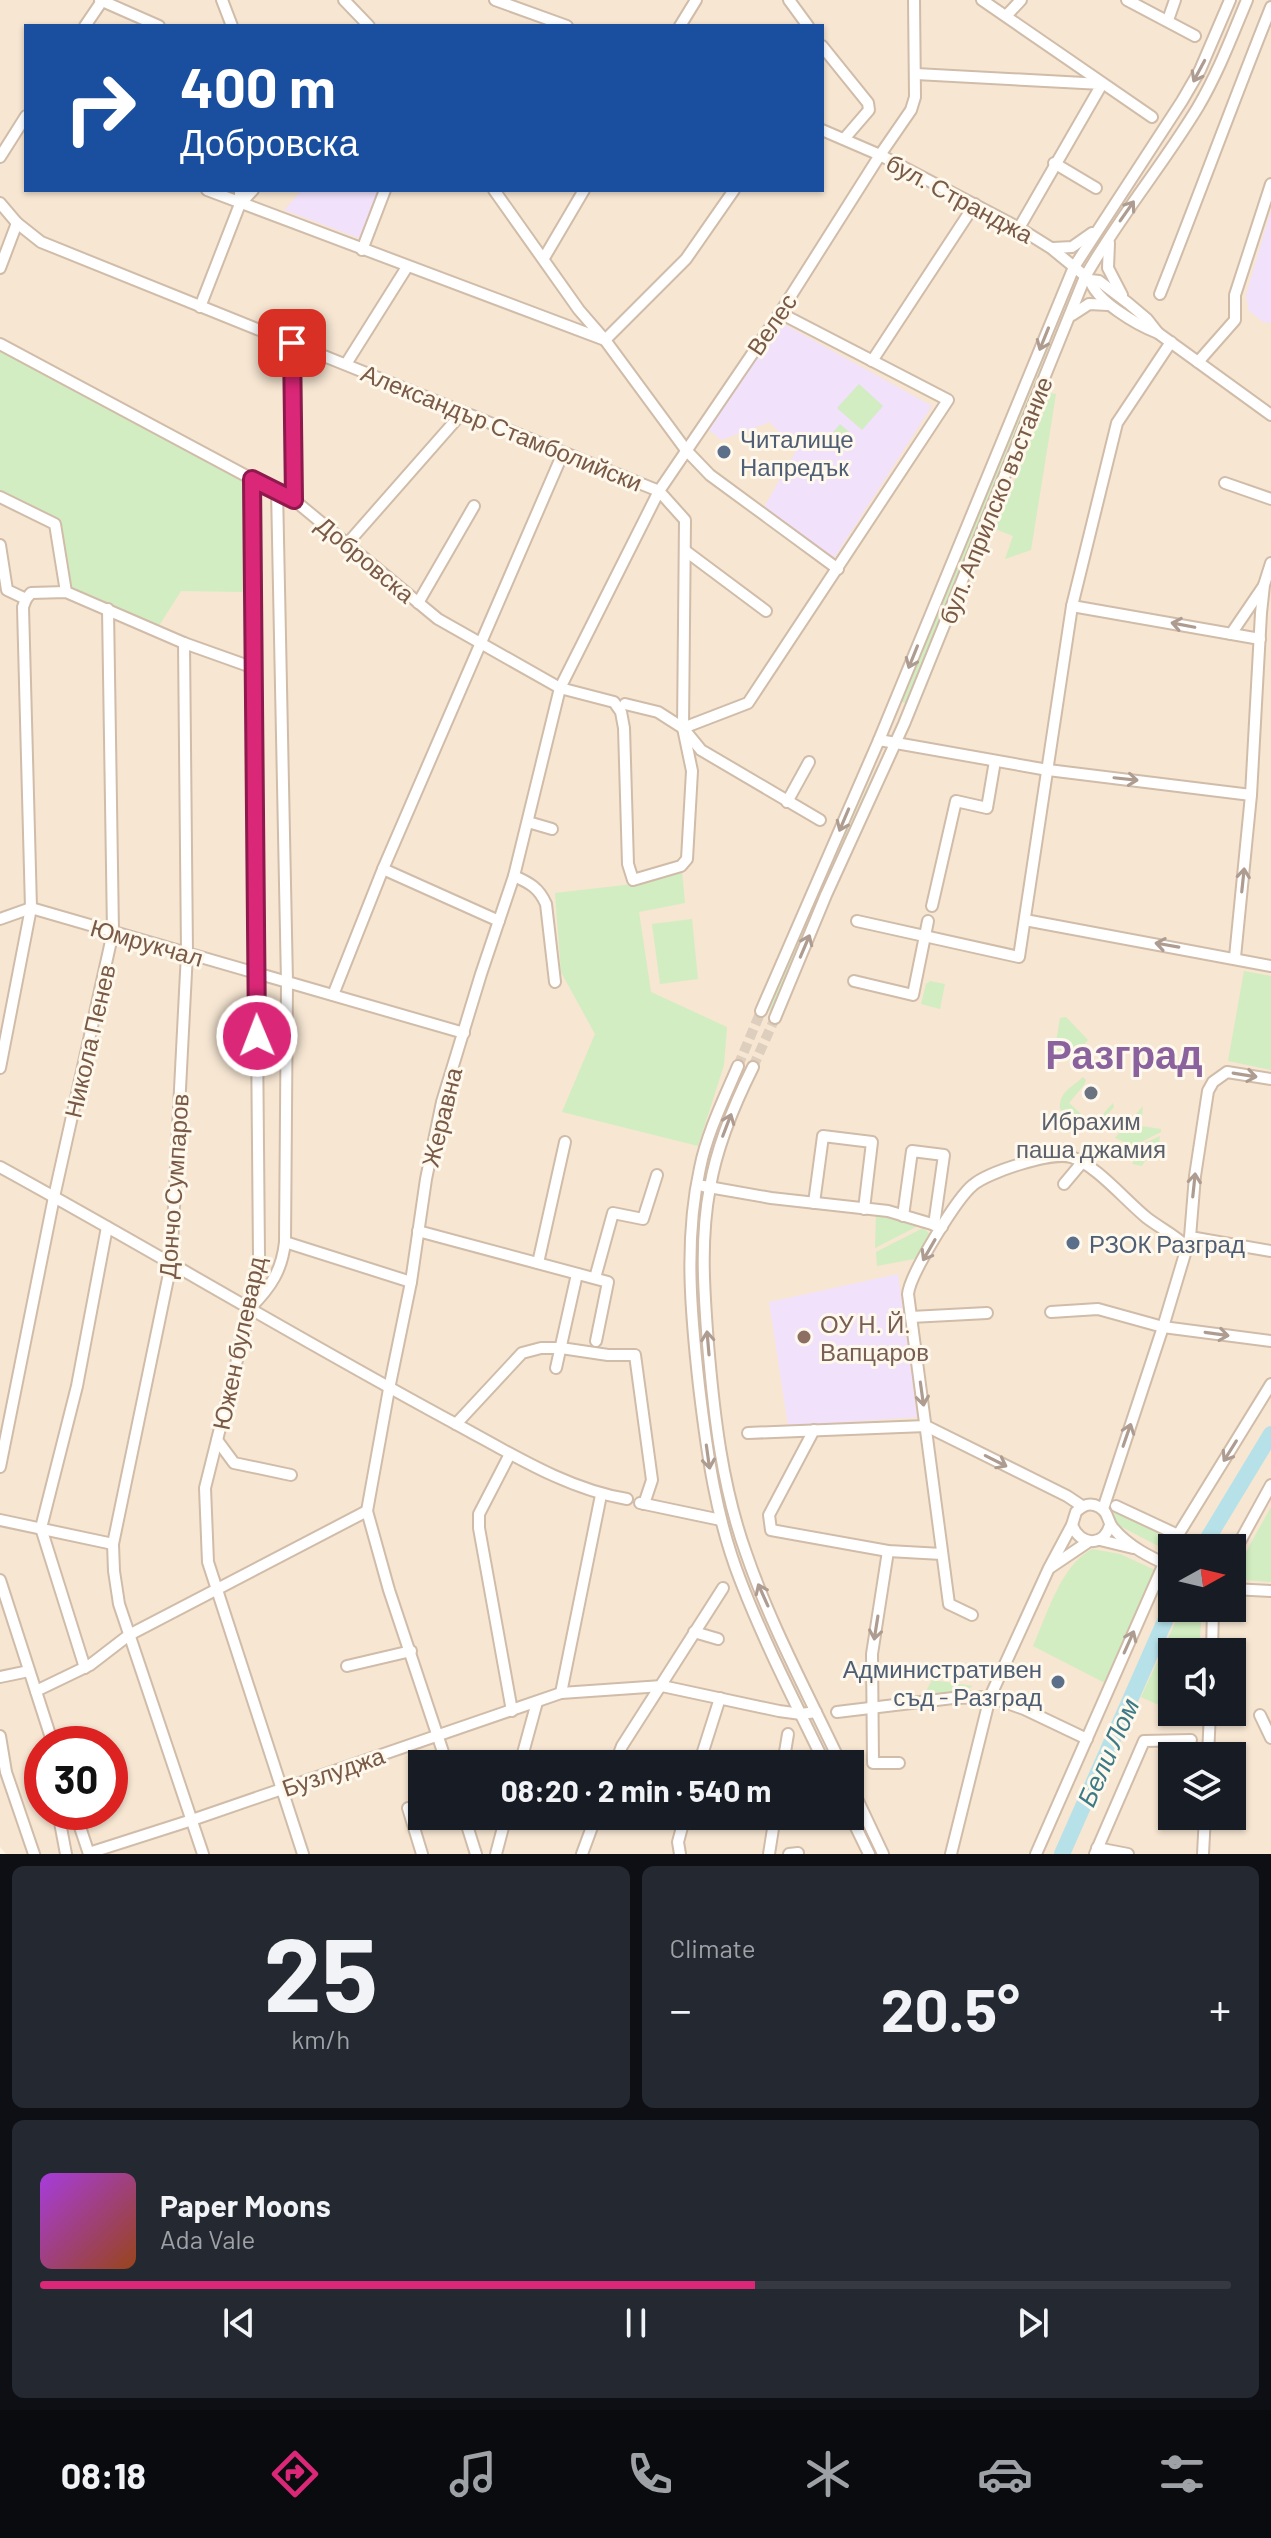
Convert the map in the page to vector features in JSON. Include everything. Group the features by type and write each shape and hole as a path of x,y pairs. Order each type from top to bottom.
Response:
{"street":[{"path":"86,24 101,0 155,24"},
{"path":"222,0 231,24"},
{"path":"344,0 367,24"},
{"path":"495,0 561,24"},
{"path":"681,24 696,0"},
{"path":"789,0 807,24"},
{"name":"Велес","path":"659,491 780,313 911,110 916,74 914,0"},
{"path":"982,0 1152,117"},
{"path":"1007,15 1021,0"},
{"path":"1127,0 1195,36"},
{"path":"1168,20 1175,0"},
{"name":"бул. Априлско въстание","path":"761,1011 879,740 1074,267 1188,91 1212,46 1230,0"},
{"name":"бул. Априлско въстание","path":"775,1018 826,895 896,743 1068,320 1111,234 1213,80 1247,0"},
{"path":"1160,294 1271,7"},
{"path":"824,48 868,103 869,110 844,139"},
{"path":"916,74 1102,84"},
{"path":"1019,228 1102,84"},
{"path":"0,157 24,119"},
{"name":"бул. Странджа","path":"824,131 880,155 1019,228 1051,248 1088,278 1099,281 1147,319 1158,333"},
{"path":"1054,163 1096,188"},
{"path":"1198,362 1235,320 1235,295 1271,184"},
{"path":"212,192 605,340"},
{"path":"200,307 240,204 240,192"},
{"path":"240,204 251,192"},
{"path":"362,250 384,192"},
{"path":"495,192 579,310 605,340 686,450 710,475 838,569"},
{"path":"544,258 583,192"},
{"path":"605,340 686,259 733,192"},
{"name":"Александър Стамболийски","path":"0,203 17,223 41,242 659,491"},
{"path":"872,361 975,204"},
{"path":"0,268 17,223"},
{"path":"1051,248 1072,247 1098,228"},
{"path":"1111,234 1108,268 1128,303"},
{"path":"346,364 407,267"},
{"name":"бул. Странджа","path":"1088,278 1093,291 1142,327 1171,342 1271,415"},
{"path":"1068,320 1089,304 1102,303 1116,308"},
{"path":"563,325 579,310"},
{"path":"683,728 748,703 948,400 780,313"},
{"path":"857,921 1019,957 1072,606 1117,423 1171,342"},
{"path":"292,343 294,500"},
{"name":"Добровска","path":"0,344 252,479 277,489 438,619 560,688 620,703"},
{"path":"347,544 463,412"},
{"path":"333,995 383,869 563,453"},
{"name":"Южен булевард","path":"252,479 259,974 259,1256 250,1308 205,1488 208,1562 303,1854"},
{"path":"1225,483 1271,499"},
{"path":"250,1308 270,1287 278,1273 285,1242 277,489"},
{"path":"659,491 685,520 683,728 692,771 687,859 681,866 633,880 628,864 624,728 620,703 658,712 683,728 701,750 820,820"},
{"name":"Жеравна","path":"442,1750 389,1590 367,1511 442,1102 514,876 560,688 659,491"},
{"path":"0,497 55,524 66,592"},
{"path":"418,603 474,506"},
{"path":"0,545 7,590 26,599"},
{"path":"687,552 766,611"},
{"path":"1235,957 1251,795 1264,585 1271,563"},
{"path":"1231,634 1264,585"},
{"path":"0,1068 31,908 23,607 26,599 31,593 66,592 184,643 254,668"},
{"path":"1072,606 1260,639"},
{"name":"Никола Пенев","path":"0,1467 54,1197 113,932 108,609"},
{"name":"Дончо Сумпаров","path":"184,643 187,953 171,1264 113,1544 119,1604 203,1854"},
{"path":"1258,686 1271,684"},
{"path":"879,740 1048,770 1251,795"},
{"path":"932,906 956,801 987,808 995,761"},
{"path":"787,802 809,762"},
{"path":"528,822 552,829"},
{"path":"383,869 499,921"},
{"path":"514,876 531,883 541,892 546,904 555,982"},
{"path":"0,919 31,908"},
{"name":"Юмрукчал","path":"31,908 283,981"},
{"path":"1025,920 1271,966"},
{"path":"854,981 913,995 928,921"},
{"path":"283,981 464,1033"},
{"path":"738,1066 705,1147 691,1240 691,1306 709,1465 721,1520 740,1581 818,1750"},
{"path":"753,1067 721,1143 710,1187 704,1246 704,1301 723,1466 736,1521 757,1582 834,1750"},
{"path":"1103,1509 1188,1242 1208,1091 1220,1075 1227,1072 1271,1079"},
{"path":"814,1203 823,1136 872,1142 864,1209"},
{"path":"538,1263 565,1142"},
{"path":"903,1216 912,1151 944,1155 938,1226"},
{"path":"972,1615 949,1604 908,1294 911,1281 938,1226 970,1187 997,1172 1030,1162 1068,1155 1087,1158 1143,1215 1188,1242 1271,1251"},
{"path":"1064,1184 1087,1158"},
{"path":"0,1167 389,1389 510,1454 601,1495 721,1520"},
{"path":"595,1278 613,1213 643,1219 657,1175"},
{"path":"698,1185 756,1196 888,1211 938,1226"},
{"path":"85,1668 41,1528 77,1386 107,1227"},
{"path":"418,1231 608,1282 596,1341"},
{"path":"285,1242 411,1282"},
{"path":"556,1368 577,1274"},
{"path":"1051,1312 1098,1309 1163,1327 1271,1341"},
{"path":"911,1317 987,1313"},
{"path":"456,1424 522,1353 541,1348 561,1348 608,1355 635,1355 652,1480 636,1502"},
{"path":"1179,1534 1271,1384"},
{"path":"748,1433 926,1426 1082,1506 1093,1505 1103,1509 1110,1525 1109,1531 1100,1540"},
{"path":"814,1430 769,1515 771,1530 888,1551 942,1554"},
{"path":"217,1440 234,1463 291,1475"},
{"path":"510,1454 479,1514 479,1528 512,1711"},
{"path":"1244,1534 1271,1485"},
{"path":"561,1693 601,1495"},
{"path":"951,1854 990,1697 1074,1515 1082,1506"},
{"path":"1116,1506 1176,1534"},
{"path":"36,1691 85,1668 129,1635 217,1587 367,1511"},
{"path":"0,1520 113,1544"},
{"path":"1072,1525 1077,1536 1088,1542"},
{"path":"1110,1525 1135,1549"},
{"path":"1049,1568 1088,1542 1100,1540 1135,1549 1158,1560"},
{"path":"888,1551 872,1654 873,1763 899,1763"},
{"path":"0,1580 47,1726"},
{"path":"1036,1854 1158,1586"},
{"path":"620,1750 723,1588"},
{"path":"1246,1590 1271,1591"},
{"path":"694,1632 718,1639"},
{"path":"347,1666 411,1651"},
{"path":"0,1677 29,1671"},
{"name":"Бузлуджа","path":"89,1853 561,1693 662,1686 801,1714 816,1712"},
{"path":"837,1712 953,1698 990,1697 1024,1709 1087,1739"},
{"path":"703,1750 720,1698"},
{"path":"524,1750 537,1702"},
{"path":"1260,1715 1271,1738"},
{"path":"785,1750 788,1734"},
{"path":"0,1736 6,1772 34,1854"},
{"path":"1128,1854 1096,1851 1144,1741 1191,1740"},
{"path":"864,1814 883,1854"},
{"path":"61,1830 66,1854"},
{"path":"81,1830 89,1853"},
{"path":"415,1830 422,1854"},
{"path":"468,1830 476,1854"},
{"path":"496,1854 502,1830"},
{"path":"582,1854 591,1830"},
{"path":"680,1854 678,1842 681,1830"},
{"path":"769,1854 773,1830"},
{"path":"857,1830 869,1854"},
{"path":"1203,1854 1204,1830"}],"shaded area":[{"path":"0,0 1271,0 1271,1854 6,1854 0,1847"},
{"path":"300,192 379,192 359,238 284,210"},
{"path":"1271,210 1271,323 1263,322 1249,311 1246,295"},
{"path":"782,323 932,406 834,558 763,509 796,451 770,422 721,440 707,428"},
{"name":"ОУ Н. Й. Вапцаров","path":"898,1274 917,1417 788,1426 769,1302"}],"green space":[{"path":"1065,299 1067,301 906,703 902,702"},
{"path":"0,350 247,483 247,592 181,591 158,627 72,588 61,520 0,490"},
{"path":"859,384 883,406 862,430 837,408"},
{"path":"1050,393 1056,394 1031,550 1005,559 1013,536 995,529"},
{"path":"840,424 855,437 841,454 826,441"},
{"path":"879,767 771,1011 818,894"},
{"path":"682,872 685,903 639,912 651,992 727,1027 724,1065 698,1146 562,1112 595,1034 561,972 555,893 633,884"},
{"path":"692,919 698,979 660,984 652,924"},
{"path":"1244,971 1271,976 1271,1070 1228,1061"},
{"path":"930,981 945,984 940,1009 921,1004 926,984"},
{"path":"1066,1017 1088,1040 1077,1053 1055,1049 1060,1018"},
{"path":"1083,1077 1086,1080 1084,1085 1069,1103 1093,1125 1113,1103 1114,1107 1095,1128 1084,1130 1060,1109 1064,1094"},
{"path":"1143,1106 1141,1126 1161,1129 1161,1132 1133,1146 1115,1138"},
{"path":"1160,1136 1158,1153 1142,1166 1132,1164 1145,1143"},
{"path":"876,1215 918,1226 875,1248"},
{"path":"923,1228 932,1241 924,1257 877,1266 876,1252"},
{"path":"1271,1507 1271,1582 1246,1580 1246,1552"},
{"path":"1114,1511 1163,1534 1158,1534 1158,1546 1118,1525"},
{"path":"1092,1549 1120,1554 1155,1570 1105,1683 1033,1646 1063,1579 1081,1556"},
{"path":"1176,1622 1201,1622 1200,1638 1168,1638"},
{"path":"1158,1660 1158,1705 1141,1697"},
{"path":"932,1680 973,1686 956,1692 925,1693"}],"waterway":[{"name":"Бели Лом","path":"1210,1534 1271,1434"},
{"name":"Бели Лом","path":"1062,1854 1164,1622"}],"tunnel":[{"path":"738,1066 761,1011"},
{"path":"753,1067 775,1018"}],"place":[{"name":"Читалище Напредък","path":"724,452"},
{"name":"Ибрахим паша джамия","path":"1091,1093"},
{"name":"РЗОК Разград","path":"1073,1243"},
{"name":"ОУ Н. Й. Вапцаров","path":"804,1337"},
{"name":"Административен съд - Разград","path":"1058,1682"}],"district":[{"name":"Разград","path":"1124,1053"}],"route":[{"path":"257,1036 252,479 294,500 292,343"}]}
